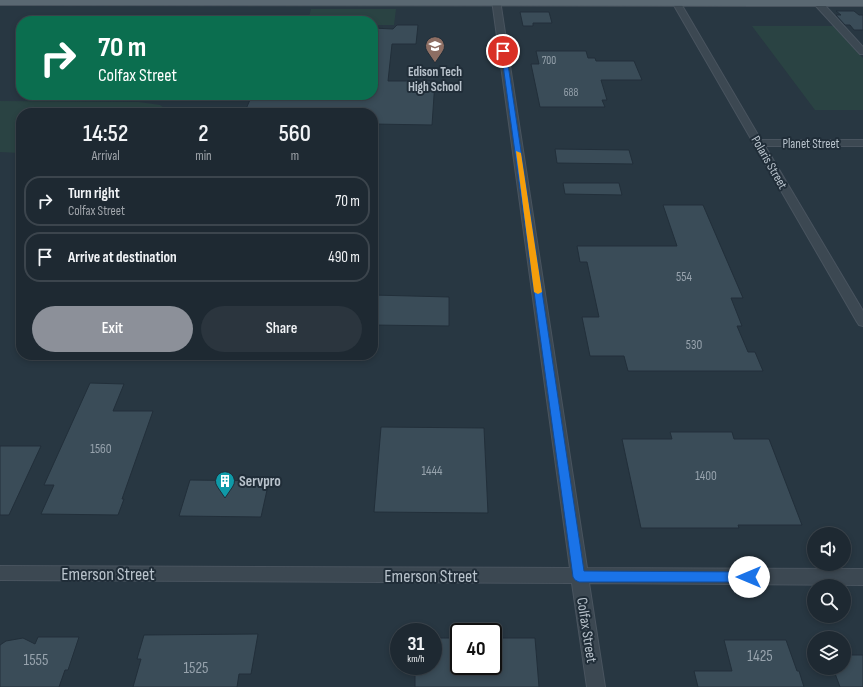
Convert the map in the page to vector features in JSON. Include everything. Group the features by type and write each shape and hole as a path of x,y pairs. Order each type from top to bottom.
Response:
{"main road":[{"path":"0,2 496,1 863,3"}],"street":[{"name":"Colfax Street","path":"496,1 596,687"},
{"name":"Polaris Street","path":"676,2 863,322"},
{"path":"818,3 863,52"},
{"name":"Planet Street","path":"759,143 863,143"},
{"name":"Emerson Street","path":"0,573 579,577 863,577"}],"green space":[{"path":"311,9 396,9 394,25 378,25 378,16 309,16"},
{"path":"191,15 230,15 230,16 178,16"},
{"path":"752,26 834,26 863,58 863,110 815,110"},
{"path":"0,101 139,102 160,105 164,108 16,108 16,153 0,152"}],"building":[{"path":"836,11 854,11 859,15 863,15 863,30 854,30 850,25 845,25 836,15 841,15"},
{"path":"520,12 549,12 552,23 533,23 533,26 523,26"},
{"path":"397,25 418,25 416,44 392,44 388,81 435,81 432,125 378,124 378,108 246,108 250,100 378,100 378,28 393,29"},
{"path":"536,51 586,51 588,58 595,58 596,61 634,61 642,80 601,80 607,100 602,100 605,107 540,107 531,64 539,64"},
{"path":"555,149 629,150 633,164 557,163"},
{"path":"563,183 619,183 622,195 565,194"},
{"path":"663,205 703,205 743,298 731,298 742,326 737,326 748,352 755,352 763,371 628,371 624,356 590,356 582,317 599,317 587,262 580,262 577,246 677,246"},
{"path":"378,295 449,297 449,326 378,325"},
{"path":"90,383 124,384 113,411 153,411 122,499 124,499 118,515 41,514 54,485 44,485"},
{"path":"381,427 484,428 488,513 374,512"},
{"path":"670,432 732,432 734,439 769,439 802,525 738,525 739,528 641,528 622,439 672,439"},
{"path":"0,446 41,446 9,515 0,515"},
{"name":"Servpro","path":"190,480 269,481 261,517 179,516"},
{"path":"258,634 251,674 239,674 237,687 133,687 141,659 137,659 144,635"},
{"path":"38,637 79,637 68,670 65,670 59,687 0,687 0,645 6,641 23,638 35,644"},
{"path":"442,638 450,638 450,675 502,675 502,638 535,638 539,687 415,687 415,675 442,675"},
{"path":"724,640 786,640 804,687 698,687 694,671 732,671"},
{"path":"851,655 863,655 863,687 840,687 836,675 851,675"}],"slow traffic":[{"path":"518,153 538,292"}],"place":[{"name":"Edison Tech High School","path":"435,63"},
{"name":"Servpro","path":"225,498"}],"route":[{"path":"503,51 579,577 749,577"}]}
